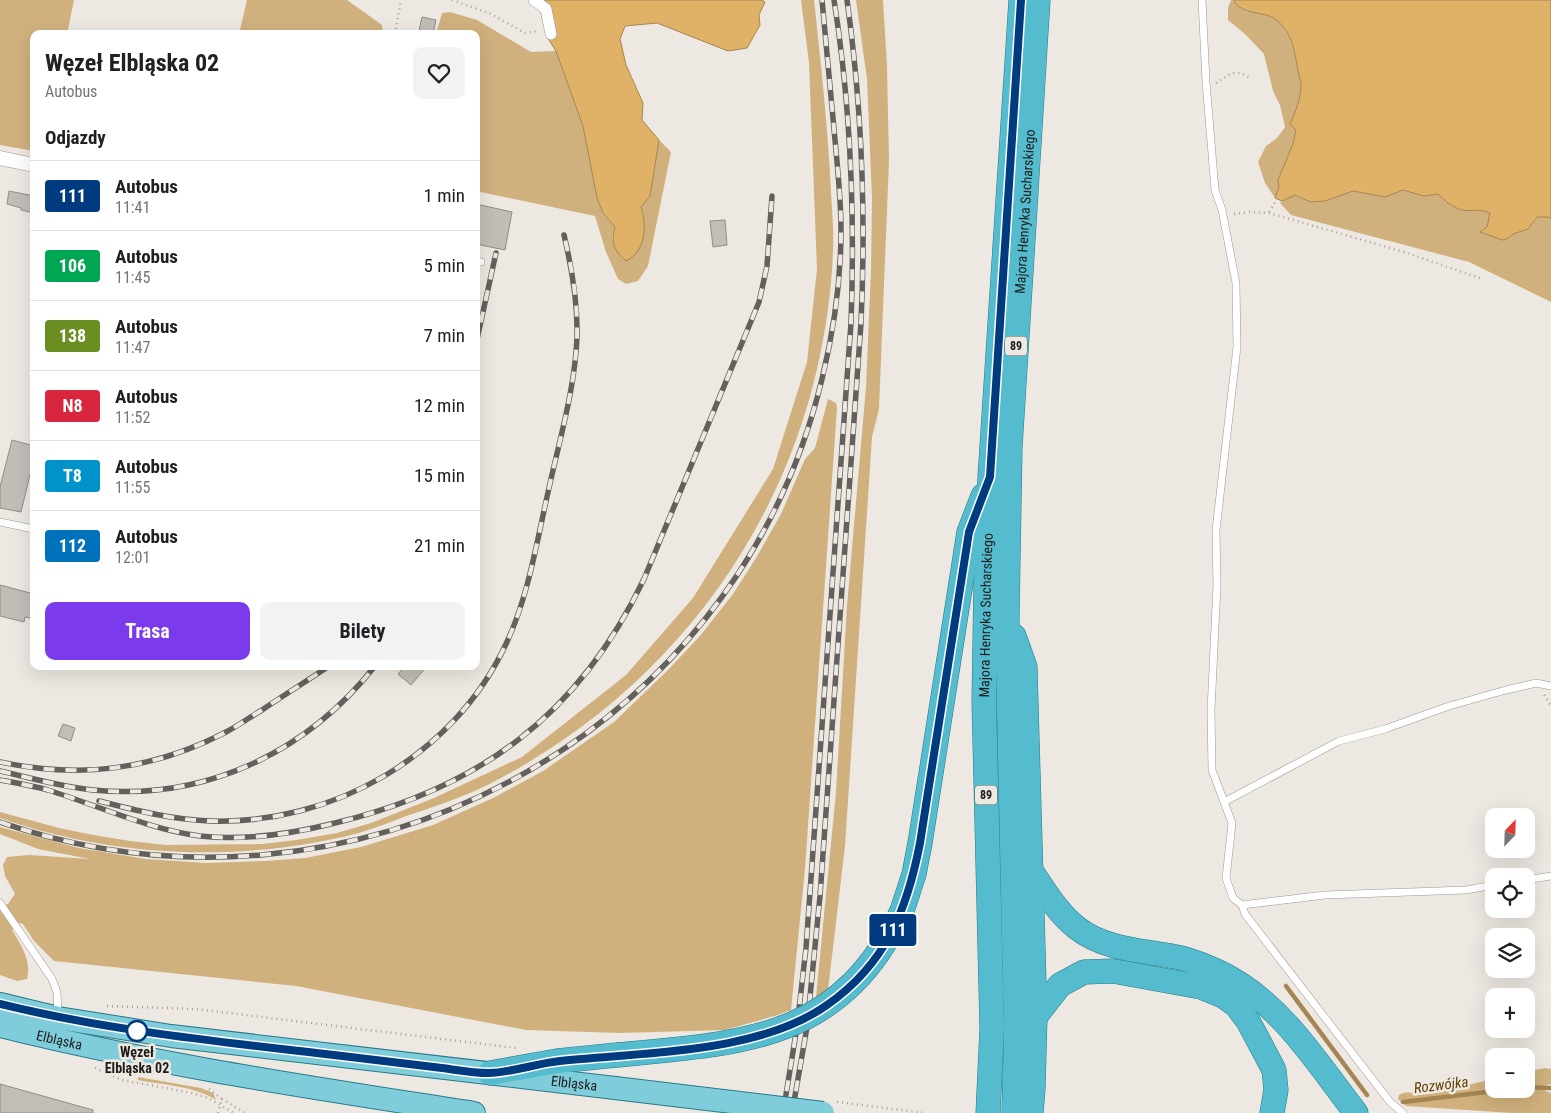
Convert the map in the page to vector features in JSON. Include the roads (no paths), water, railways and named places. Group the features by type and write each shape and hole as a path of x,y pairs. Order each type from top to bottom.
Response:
{"highway":[{"name":"Majora Henryka Sucharskiego","path":"1014,1113 1016,1030 1007,618 1010,448 1024,74 1021,0"},
{"name":"Majora Henryka Sucharskiego","path":"988,1113 992,1028 984,702 990,477 1024,74 1038,0"},
{"path":"490,1073 557,1061 689,1048 758,1037 782,1029 811,1015 847,990 862,975 878,955 892,932 902,911 914,874 969,532 990,477"},
{"path":"1007,618 1025,667 1035,1017 1031,1113"},
{"path":"1030,869 1059,912 1078,929 1098,940 1120,948 1184,959 1211,968 1240,983 1264,1002 1289,1027 1356,1113"},
{"path":"1035,1017 1060,985 1084,972 1113,971 1201,987 1216,993 1236,1005 1248,1021 1274,1070 1276,1090 1272,1113"}],"main road":[{"name":"Elbląska","path":"0,1004 58,1018 171,1036 823,1113"},
{"name":"Elbląska","path":"0,1026 103,1048 292,1084 474,1113"}],"street":[{"path":"534,0 546,9 551,32"},
{"path":"0,158 30,164"}],"lane":[{"path":"1202,0 1206,89 1215,190 1223,215 1236,283 1237,347 1216,530 1218,585 1211,710 1212,770 1232,822 1226,878 1233,898 1242,905 1246,914 1380,1090 1403,1113"},
{"path":"0,522 30,528"},
{"path":"1224,802 1339,741 1385,729 1449,706 1506,690 1536,683 1551,686"},
{"path":"1535,879 1551,876"},
{"path":"1242,905 1325,895 1466,890 1485,887"},
{"path":"1,905 52,979 57,992 58,1018"}],"waterway":[{"path":"1286,986 1367,1095"},
{"name":"Rozwójka","path":"1535,1087 1551,1088"},
{"name":"Rozwójka","path":"1403,1102 1485,1092"}],"railway":[{"path":"0,822 132,853 263,855 391,830 509,782 616,710 706,618 776,507 822,379 836,305 841,230 839,180 822,0"},
{"path":"783,1113 797,1027 806,948 851,323 852,202 848,121 834,0"},
{"path":"792,1113 807,1027 820,896 861,323 862,161 856,80 847,0"},
{"path":"0,780 48,790 143,823 181,833 234,838 268,836 318,827 387,808 435,789 479,766 520,739 556,707 589,670 618,627 644,579 759,302 767,266 772,196"},
{"path":"99,801 168,817 210,821 256,819 300,811 344,796 384,776 422,750 455,719 483,684 506,644 527,587 566,413 576,356 577,324 575,298 564,235"},
{"path":"480,326 496,253"},
{"path":"0,762 59,770 116,768 144,763 199,745 230,730 323,670"},
{"path":"0,771 58,785 93,790 134,791 175,788 213,779 250,765 285,746 318,724 348,697 372,670"}],"place":[{"name":"Węzeł Elbląska 02","path":"137,1031"}]}
